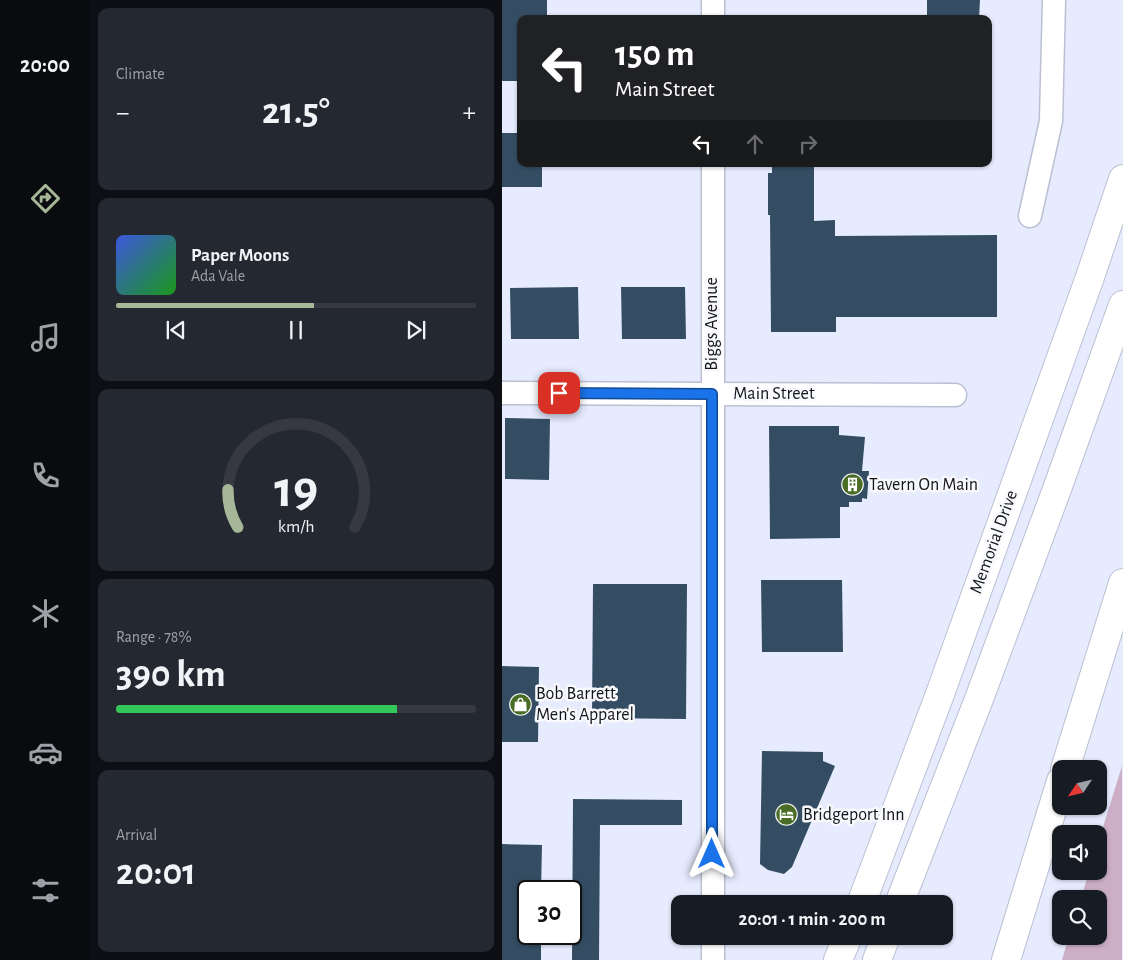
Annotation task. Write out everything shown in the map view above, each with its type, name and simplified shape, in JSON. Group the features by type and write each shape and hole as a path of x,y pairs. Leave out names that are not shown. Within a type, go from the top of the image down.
{"highway":[{"name":"Memorial Drive","path":"864,895 940,694 1090,277 1122,179"},
{"path":"903,895 979,699 1057,489 1122,305"},
{"path":"1068,760 1122,583"},
{"path":"1006,960 1052,810"},
{"path":"838,960 844,945"},
{"path":"878,960 883,945"}],"street":[{"path":"713,0 713,15"},
{"path":"1030,216 1051,121 1054,0"},
{"name":"Biggs Avenue","path":"712,895 713,167"},
{"name":"Main Street","path":"502,393 955,395"},
{"path":"713,945 713,960"}],"shaded area":[{"path":"1122,766 1122,960 1062,960 1066,945 1107,945 1107,890 1084,890 1086,880 1107,880 1107,825 1104,825"}],"building":[{"path":"502,0 547,0 547,15 517,15 517,81 502,81"},
{"path":"927,0 980,0 979,15 927,15"},
{"path":"502,133 517,133 517,167 542,167 542,187 502,187"},
{"path":"772,167 814,167 814,221 835,220 835,236 997,235 997,317 836,317 836,332 771,332 768,173 772,173"},
{"path":"578,287 579,339 511,339 510,288"},
{"path":"621,287 685,287 686,339 622,339"},
{"path":"505,418 550,419 549,480 505,479"},
{"path":"769,426 839,426 839,435 865,437 862,471 869,471 867,499 862,498 862,502 849,502 849,507 840,507 840,538 770,539"},
{"path":"761,580 842,580 843,652 762,652"},
{"path":"593,584 687,584 686,719 592,718"},
{"name":"Bob Barrett Men's Apparel","path":"502,666 539,667 538,742 502,742"},
{"name":"Bridgeport Inn","path":"762,751 823,752 823,761 835,766 792,867 784,874 768,870 760,864"},
{"path":"573,799 682,800 682,825 600,825 599,960 572,960 572,945 582,945 582,880 572,880"},
{"path":"502,844 542,845 541,880 517,880 517,945 541,945 541,960 502,960"}],"place":[{"name":"Tavern On Main","path":"853,485"},
{"name":"Bob Barrett Men's Apparel","path":"520,704"},
{"name":"Bridgeport Inn","path":"787,815"}],"route":[{"path":"559,393 712,394 712,854"}]}
